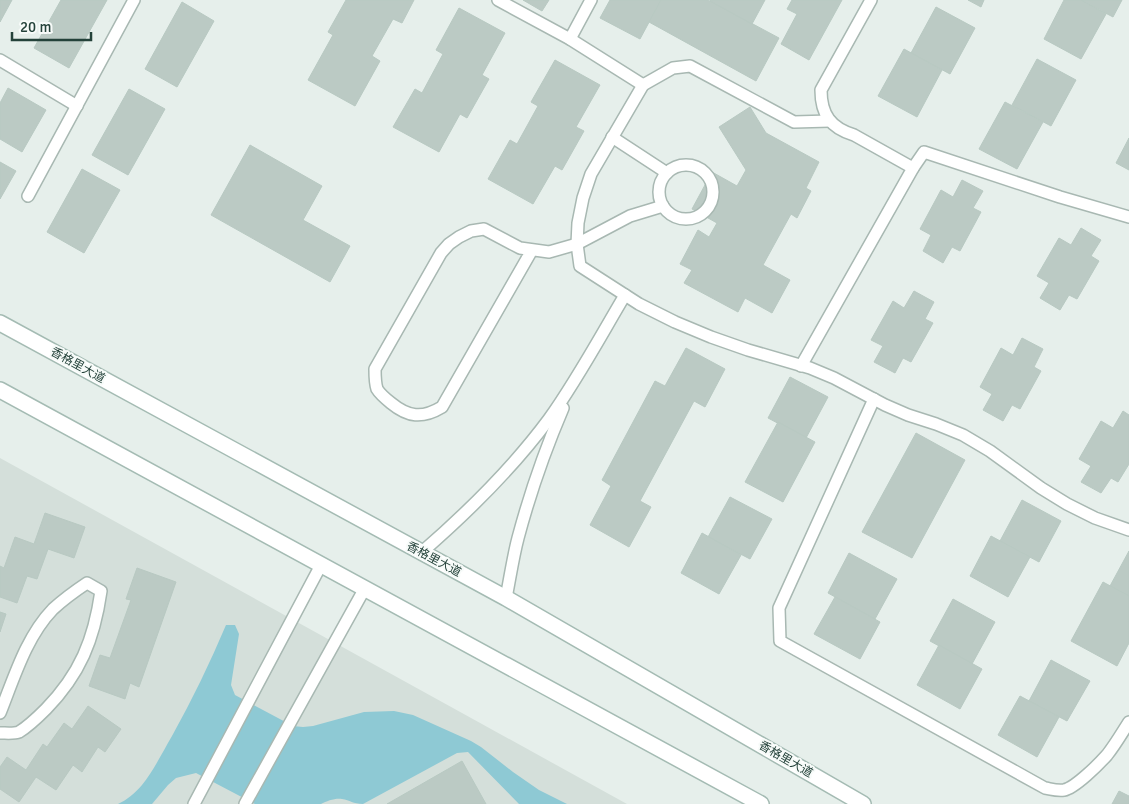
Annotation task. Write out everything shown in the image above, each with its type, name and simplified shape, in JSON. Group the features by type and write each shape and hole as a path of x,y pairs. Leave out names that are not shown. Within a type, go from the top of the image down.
{"main road":[{"name":"香格里大道","path":"0,322 506,598 863,804"},
{"path":"0,390 761,804"}],"lane":[{"path":"28,196 134,0"},
{"path":"498,0 570,39 643,85"},
{"path":"570,39 591,0"},
{"path":"871,0 821,90 821,102 824,113 837,128 854,135 913,168"},
{"path":"0,60 77,106"},
{"path":"830,121 794,122 690,66 673,68 643,85 591,174 583,198 578,223 577,244 580,266 639,304 666,318 711,337 834,378 908,415 963,435 990,451 1041,488 1067,504 1095,518 1129,530"},
{"path":"612,137 667,173"},
{"path":"802,366 913,168 924,152 1060,197 1129,217"},
{"path":"689,165 700,168 711,181 713,197 708,207 700,215 690,219 677,217 663,206 660,194 661,183 667,173 677,166 689,165"},
{"path":"532,250 442,408 425,415 407,414 399,410 383,396 376,388 375,369 441,252 459,237 470,231 484,229 520,248 549,252 577,244 630,216 663,206"},
{"path":"422,552 460,520 522,453 572,385 625,295"},
{"path":"506,598 518,539 535,481 552,432 572,385"},
{"path":"874,399 778,608 780,641 1045,788 1064,790 1077,784 1106,756 1129,722"},
{"path":"194,804 321,565"},
{"path":"0,713 26,650 37,629 52,610 68,595 87,582 101,591 92,637 83,658 70,680 38,718 18,733 0,733"},
{"path":"245,804 365,588"}],"shaded area":[{"path":"0,458 627,804 0,804"}],"water":[{"path":"226,625 235,625 239,634 231,685 235,695 293,726 313,726 364,712 394,711 413,715 471,741 539,790 567,804 519,804 468,752 457,753 363,804 339,799 321,804 255,804 196,773 176,778 152,804 118,804 137,791 154,767 194,695"}],"building":[{"path":"0,0 12,0 0,22"},
{"path":"61,0 107,0 69,68 34,48"},
{"path":"346,0 414,0 402,23 393,19 372,56 380,61 355,106 308,80 333,35 328,32"},
{"path":"523,0 549,0 542,11"},
{"path":"610,0 661,0 640,39 600,18"},
{"path":"661,0 708,0 779,38 756,81 649,22"},
{"path":"711,0 765,0 752,24"},
{"path":"792,0 842,0 809,60 781,44 797,14 787,9"},
{"path":"968,0 984,0 981,7"},
{"path":"1064,0 1081,0 1106,14 1081,59 1044,39"},
{"path":"1081,0 1122,0 1113,17"},
{"path":"182,2 214,21 177,87 145,69"},
{"path":"936,7 975,28 950,74 911,53"},
{"path":"459,8 505,33 482,75 489,79 467,118 460,114 439,152 393,127 415,89 422,93 443,54 436,50"},
{"path":"904,49 942,70 917,117 878,96"},
{"path":"1037,59 1076,80 1051,126 1012,105"},
{"path":"555,60 600,85 576,127 584,131 562,170 555,166 533,204 488,179 510,140 517,144 538,106 531,102"},
{"path":"8,88 46,110 22,152 0,139 0,103"},
{"path":"129,89 165,109 128,175 92,155"},
{"path":"1005,102 1043,122 1017,169 979,149"},
{"path":"750,107 766,133 819,162 806,188 811,191 797,218 791,214 763,265 790,280 772,313 745,298 738,312 684,283 692,270 680,264 698,230 709,237 717,223 692,209 712,172 737,186 746,170 719,127"},
{"path":"1129,138 1129,170 1116,163"},
{"path":"250,145 322,186 303,220 350,246 330,282 211,215"},
{"path":"0,162 16,171 0,199"},
{"path":"82,169 120,190 84,253 47,232"},
{"path":"962,180 983,191 973,208 981,212 960,251 952,247 943,263 923,251 931,235 920,229 941,190 953,197"},
{"path":"1081,228 1101,240 1091,256 1099,261 1077,299 1069,295 1060,310 1040,298 1049,283 1037,276 1059,238 1071,245"},
{"path":"914,291 934,302 925,319 933,323 911,362 903,358 895,373 874,362 883,346 871,340 893,301 904,308"},
{"path":"1022,338 1043,349 1034,367 1041,371 1020,409 1012,405 1003,421 983,410 992,394 980,387 1001,348 1013,355"},
{"path":"686,348 725,369 705,407 694,401 640,501 651,507 629,547 590,525 611,486 602,480 655,381 665,386"},
{"path":"790,377 828,397 806,438 768,418"},
{"path":"1123,411 1129,415 1129,464 1118,482 1111,478 1101,493 1081,482 1091,466 1079,459 1101,421 1113,428"},
{"path":"778,422 815,442 783,502 745,482"},
{"path":"916,433 965,460 912,558 862,532"},
{"path":"730,497 772,519 750,559 708,537"},
{"path":"1022,500 1061,521 1039,562 1000,541"},
{"path":"45,513 85,527 74,558 48,549 37,579 27,576 17,603 0,597 0,566 4,568 15,537 34,544"},
{"path":"702,533 741,555 719,594 681,573"},
{"path":"991,536 1030,557 1008,597 970,576"},
{"path":"1129,551 1129,596 1110,586"},
{"path":"849,553 897,579 875,619 828,593"},
{"path":"137,568 176,582 139,687 130,683 125,699 89,686 100,655 110,658 131,600 126,599"},
{"path":"1103,582 1129,596 1129,643 1117,666 1071,641"},
{"path":"835,597 880,622 860,659 814,634"},
{"path":"953,599 995,622 972,664 930,641"},
{"path":"0,612 6,614 0,632"},
{"path":"939,645 982,669 960,709 917,685"},
{"path":"1051,660 1090,681 1067,721 1029,701"},
{"path":"1020,696 1059,717 1037,757 998,735"},
{"path":"88,706 121,729 105,752 98,747 82,772 73,765 56,790 36,777 19,802 0,789 0,767 7,757 26,770 43,744 47,747 64,723 72,729"},
{"path":"462,761 486,804 387,804"},
{"path":"1119,791 1129,796 1129,804 1112,804"}]}
